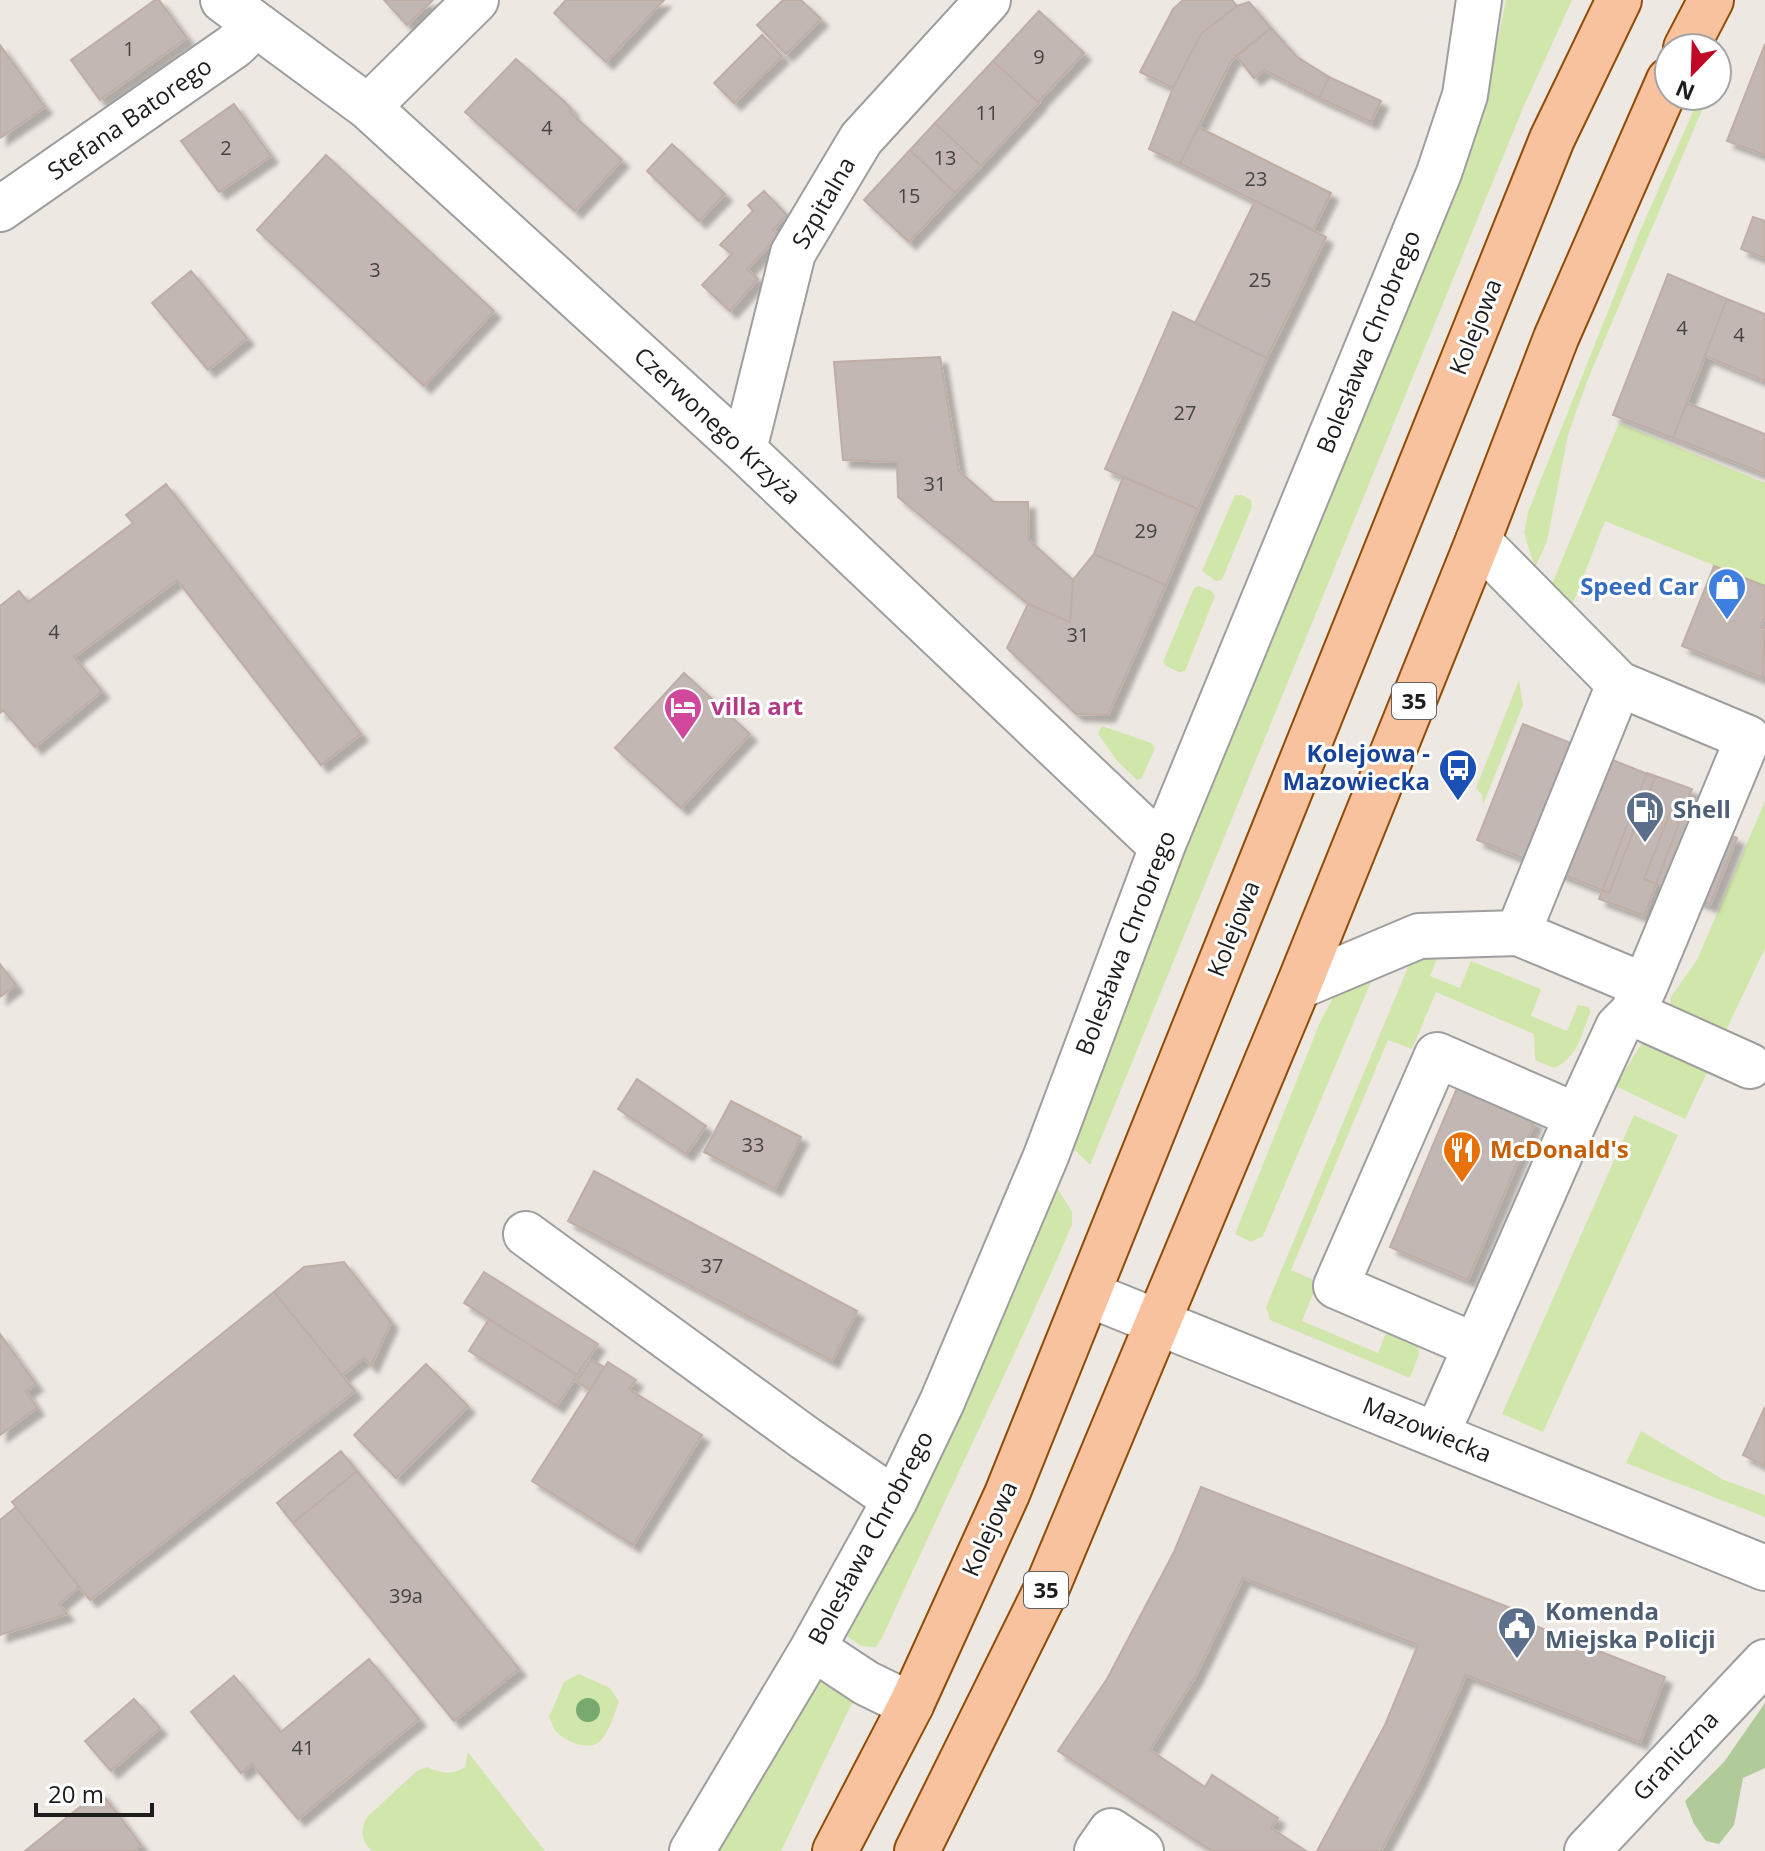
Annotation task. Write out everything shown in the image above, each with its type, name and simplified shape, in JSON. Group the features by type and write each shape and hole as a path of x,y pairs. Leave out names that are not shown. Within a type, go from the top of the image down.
{"main road":[{"name":"Kolejowa","path":"835,1851 911,1705 1007,1494 1546,154 1619,0"},
{"path":"1694,32 1711,0"},
{"name":"35","path":"917,1851 1046,1590 1298,987 1478,541 1556,338 1655,112"}],"street":[{"path":"368,107 476,0"},
{"name":"Szpitalna","path":"744,450 793,253 861,139 988,0"},
{"name":"Bolesława Chrobrego","path":"692,1851 813,1648 895,1500 942,1402 1046,1156 1162,847 1439,173 1465,95 1479,0"},
{"name":"Czerwonego Krzyża","path":"239,12 368,107 744,450 1162,847"},
{"name":"Stefana Batorego","path":"0,209 234,46 239,12"},
{"path":"1437,1434 1618,1027 1639,999 1748,738 1619,684 1478,541"},
{"path":"1518,933 1619,684"},
{"path":"1298,987 1419,936 1518,933 1639,999 1750,1066"},
{"path":"1476,1346 1336,1286 1437,1055 1577,1116"},
{"path":"526,1234 895,1500"},
{"name":"Mazowiecka","path":"1088,1294 1765,1568"},
{"path":"813,1648 852,1675 911,1705"},
{"name":"Graniczna","path":"1587,1851 1765,1662"}],"green space":[{"path":"1506,0 1572,0 1523,108 1090,1165 1069,1144 1486,97"},
{"path":"1693,112 1701,112 1588,379 1568,435 1547,541 1535,568 1524,533 1528,512 1640,231"},
{"path":"1619,423 1765,483 1765,586 1605,521 1571,608 1547,596"},
{"path":"1235,495 1251,500 1252,507 1222,580 1216,581 1202,571"},
{"path":"1199,586 1212,591 1215,596 1185,671 1179,672 1163,662 1194,588"},
{"path":"1519,680 1523,705 1483,805 1482,795 1476,788"},
{"path":"1102,726 1151,743 1155,748 1142,778 1137,780 1118,762 1098,734"},
{"path":"1765,801 1765,948 1724,1035 1672,1010 1670,998 1697,960"},
{"path":"1416,948 1439,954 1430,976 1460,988 1471,961 1541,989 1531,1016 1567,1031 1578,1005 1589,1007 1590,1013 1574,1052 1554,1068 1535,1060 1534,1034 1436,992 1412,1049 1388,1040 1291,1270 1318,1282 1302,1321 1378,1353 1389,1325 1418,1344 1419,1354 1410,1378 1270,1320 1266,1307"},
{"path":"1376,970 1263,1236 1251,1242 1235,1234 1321,1020 1337,991"},
{"path":"1644,1040 1710,1066 1685,1119 1615,1086"},
{"path":"1634,1115 1678,1135 1543,1432 1502,1414"},
{"path":"1055,1184 1072,1212 1072,1225 882,1638 876,1647 861,1646 845,1635"},
{"path":"1641,1431 1724,1480 1765,1495 1765,1517 1626,1463"},
{"path":"817,1669 849,1688 852,1703 781,1851 706,1851"},
{"path":"579,1674 610,1688 619,1702 606,1734 594,1745 582,1745 563,1737 554,1729 549,1717 564,1682"},
{"path":"1765,1703 1765,1768 1743,1778 1734,1825 1719,1844 1706,1841 1694,1824 1685,1801 1724,1762"},
{"path":"468,1752 545,1851 373,1851 369,1847 363,1835 368,1816 417,1771 427,1767 456,1772 465,1767"}],"building":[{"path":"159,0 187,38 100,100 71,60"},
{"path":"384,0 433,0 407,25"},
{"path":"566,0 664,0 606,62 554,13"},
{"path":"783,0 801,0 821,19 786,54 757,25"},
{"path":"1183,0 1232,0 1237,6 1201,34 1173,88 1140,72 1173,9"},
{"path":"1249,2 1271,28 1231,61 1180,164 1149,149 1173,88 1201,34 1237,6"},
{"path":"1039,11 1084,53 1038,102 993,61"},
{"path":"1271,28 1297,57 1329,77 1319,98 1264,70 1254,78 1236,56"},
{"path":"762,35 782,56 734,103 714,83"},
{"path":"1765,44 1765,155 1727,141"},
{"path":"0,45 45,107 0,138"},
{"path":"516,59 565,102 572,110 570,112 622,160 575,211 465,112"},
{"path":"993,61 1039,103 981,166 935,123"},
{"path":"1329,77 1381,101 1371,122 1319,98"},
{"path":"234,104 271,156 219,192 181,141"},
{"path":"935,123 981,166 955,193 910,150"},
{"path":"1198,127 1331,193 1313,230 1180,164"},
{"path":"672,144 725,194 699,221 647,171"},
{"path":"910,150 955,193 909,242 864,200"},
{"path":"326,155 494,311 424,386 257,230"},
{"path":"764,191 787,215 773,230 779,236 747,269 758,279 730,311 702,285 732,254 720,245 753,211 748,205"},
{"path":"1255,201 1326,237 1267,358 1195,323"},
{"path":"1753,217 1765,221 1765,258 1741,249"},
{"path":"191,271 247,338 208,370 152,303"},
{"path":"1668,274 1727,299 1673,438 1613,415"},
{"path":"1727,299 1765,314 1765,381 1705,356"},
{"path":"1173,312 1267,358 1198,509 1105,469"},
{"path":"940,357 959,471 994,502 1028,502 1029,540 1073,580 1070,622 1028,604 898,497 897,462 843,460 834,362"},
{"path":"1687,403 1765,434 1765,474 1673,438"},
{"path":"1123,477 1198,509 1166,585 1094,554"},
{"path":"166,484 361,734 321,765 177,580 74,657 102,691 35,747 3,710 0,713 0,606 19,591 28,602 133,523 126,515"},
{"path":"1094,554 1166,585 1108,715 1076,714 1007,648 1028,604 1070,622 1073,580"},
{"name":"Speed Car","path":"1714,566 1765,586 1765,616 1761,627 1765,628 1763,678 1682,646"},
{"name":"villa art","path":"684,673 750,734 681,808 615,748"},
{"path":"1523,724 1655,777 1609,893 1477,840"},
{"name":"Shell","path":"1647,773 1692,789 1644,916 1599,899"},
{"path":"1671,811 1737,838 1710,905 1644,879"},
{"path":"0,964 16,985 0,997"},
{"path":"637,1079 706,1126 686,1154 618,1109"},
{"name":"McDonald's","path":"1457,1088 1535,1121 1468,1280 1390,1247"},
{"path":"731,1101 801,1137 775,1189 704,1152"},
{"path":"594,1171 857,1311 832,1361 568,1221"},
{"path":"344,1262 391,1322 371,1366 364,1358 342,1375 274,1292 304,1267"},
{"path":"484,1272 598,1344 577,1375 464,1303"},
{"path":"274,1292 355,1391 90,1600 12,1502"},
{"path":"489,1319 577,1375 557,1406 469,1351"},
{"path":"0,1334 36,1384 26,1391 37,1408 0,1435"},
{"path":"591,1360 604,1367 590,1390 577,1382"},
{"path":"608,1362 636,1380 629,1389 702,1435 633,1545 532,1481"},
{"path":"426,1364 468,1406 396,1478 354,1435"},
{"path":"1765,1407 1765,1466 1743,1455"},
{"path":"341,1451 357,1471 293,1523 277,1503"},
{"path":"357,1471 519,1669 454,1721 293,1523"},
{"name":"Komenda Miejska Policji","path":"1201,1487 1521,1612 1518,1619 1665,1677 1640,1742 1466,1675 1420,1778 1381,1851 1317,1851 1385,1725 1418,1645 1243,1578 1195,1677 1150,1750 1205,1787 1212,1775 1278,1818 1271,1828 1306,1851 1212,1851 1058,1751 1107,1679 1174,1552"},
{"path":"16,1507 79,1587 59,1604 67,1614 0,1635 0,1520"},
{"path":"369,1659 419,1719 298,1819 252,1764 241,1773 191,1712 234,1676 281,1732"},
{"path":"134,1699 160,1728 111,1771 85,1741"},
{"path":"100,1791 141,1845 134,1851 25,1851"}],"place":[{"name":"Speed Car","path":"1727,621"},
{"name":"villa art","path":"683,741"},
{"name":"Kolejowa - Mazowiecka","path":"1458,802"},
{"name":"Shell","path":"1645,844"},
{"name":"McDonald's","path":"1462,1184"},
{"name":"Komenda Miejska Policji","path":"1517,1660"}]}
